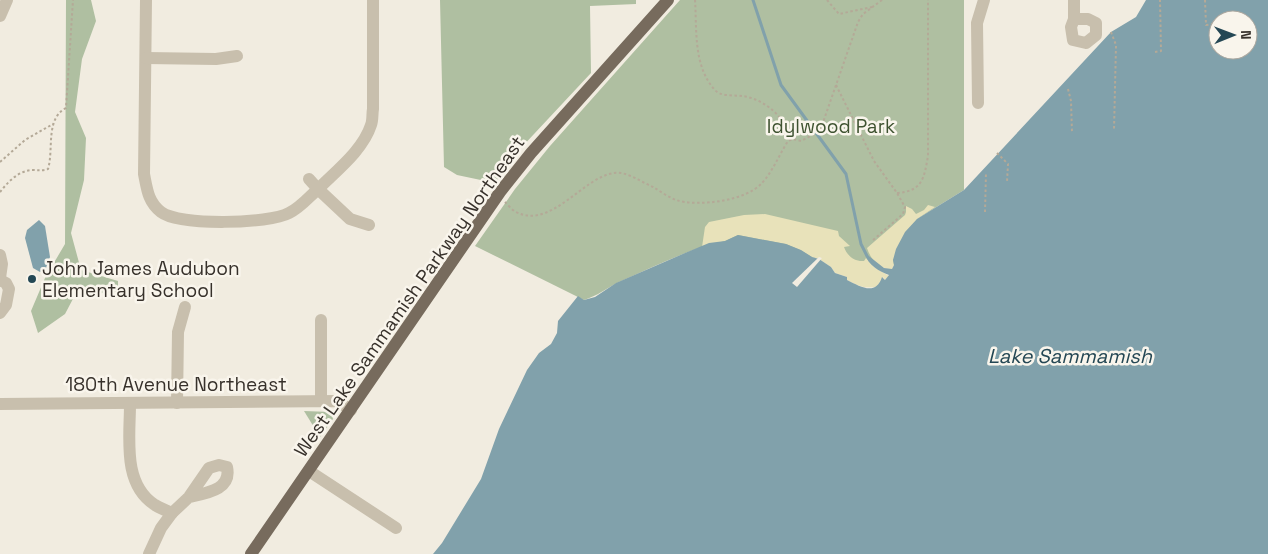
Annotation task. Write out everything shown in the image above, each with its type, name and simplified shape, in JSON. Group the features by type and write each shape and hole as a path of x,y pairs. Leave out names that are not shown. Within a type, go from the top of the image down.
{"main road":[{"name":"West Lake Sammamish Parkway Northeast","path":"251,554 498,196 531,153 668,0"}],"street":[{"path":"0,16 8,0"},
{"path":"146,0 144,174 147,191 152,203 162,213 192,222 273,220 290,213 303,204 354,153 364,140 372,124 373,0"},
{"path":"978,103 977,24 984,0"},
{"path":"1074,0 1074,19"},
{"path":"146,58 216,59 236,56"},
{"path":"309,179 350,218 369,226"},
{"path":"0,255 2,264 0,279 6,283 9,290 6,305 0,313"},
{"path":"177,403 178,332 184,307"},
{"path":"321,320 321,401"},
{"name":"180th Avenue Northeast","path":"0,404 337,401 351,410"},
{"path":"130,404 130,464 133,477 153,504 172,513"},
{"path":"309,472 396,528"},
{"path":"149,554 161,528 172,513 189,498"}],"path":[{"path":"0,192 8,181 27,170 43,171 48,169 53,124 59,112 66,108 73,0"},
{"path":"827,0 840,14 873,7"},
{"path":"498,196 516,212 534,215 552,211 570,197 604,176 615,172 625,173 675,200 696,203 728,199 751,191 761,185 772,171 788,141 793,139 801,141 820,131 858,22 863,14 882,0"},
{"path":"897,193 912,192 917,187 922,179 928,156 928,0"},
{"path":"1155,52 1161,51 1160,0"},
{"path":"1205,0 1206,25 1208,25"},
{"path":"696,1 700,64 714,90 723,94 758,100 766,104 780,117 788,128 791,140"},
{"path":"1111,32 1116,45 1114,130"},
{"path":"836,85 874,161 897,193 905,210 872,241"},
{"path":"1068,90 1071,101 1072,133"},
{"path":"0,162 25,140 53,124"},
{"path":"998,153 1008,164 1007,182"},
{"path":"985,212 986,172"}],"green space":[{"path":"66,0 91,0 96,21 82,59 75,112 86,138 84,180 71,233 81,270 118,281 118,292 75,295 65,314 38,333 31,311 45,278 65,244"},
{"path":"440,0 636,0 636,4 590,6 591,73 520,149 495,183 457,175 444,167"},
{"name":"Idylwood Park","path":"680,0 964,0 964,190 917,219 894,265 702,247 649,268 584,300 475,246 515,189 550,146"},
{"path":"304,411 331,412 333,419 320,437"}],"sand":[{"path":"928,205 935,207 917,219 893,260 894,265 892,269 883,268 876,263 870,256 867,248 905,215 906,206 916,214 924,210"},
{"path":"765,214 838,231 839,236 850,246 844,247 849,256 861,261 864,261 866,258 874,267 889,276 885,280 883,277 877,287 862,286 847,280 847,277 835,273 831,267 819,259 786,244 738,235 725,241 702,247 705,227 709,222 744,215"}],"water":[{"name":"Lake Sammamish","path":"1146,0 1268,0 1268,554 433,554 442,543 481,479 499,429 527,370 539,353 551,344 557,333 558,321 578,296 584,300 595,297 616,283 685,253 709,243 725,241 738,235 786,244 819,259 831,267 835,273 847,277 847,280 863,287 872,288 879,283 882,277 885,280 889,275 871,264 865,253 884,268 892,269 896,249 905,232 917,219 964,190 1111,32 1136,17"},
{"path":"39,220 45,226 50,257 46,268 40,272 33,268 25,238 27,230"}],"pier":[{"path":"819,257 822,258 797,287 792,283"}],"waterway":[{"path":"753,0 781,85 846,174 861,244 867,256"}],"place":[{"name":"John James Audubon Elementary School","path":"32,279"}]}
